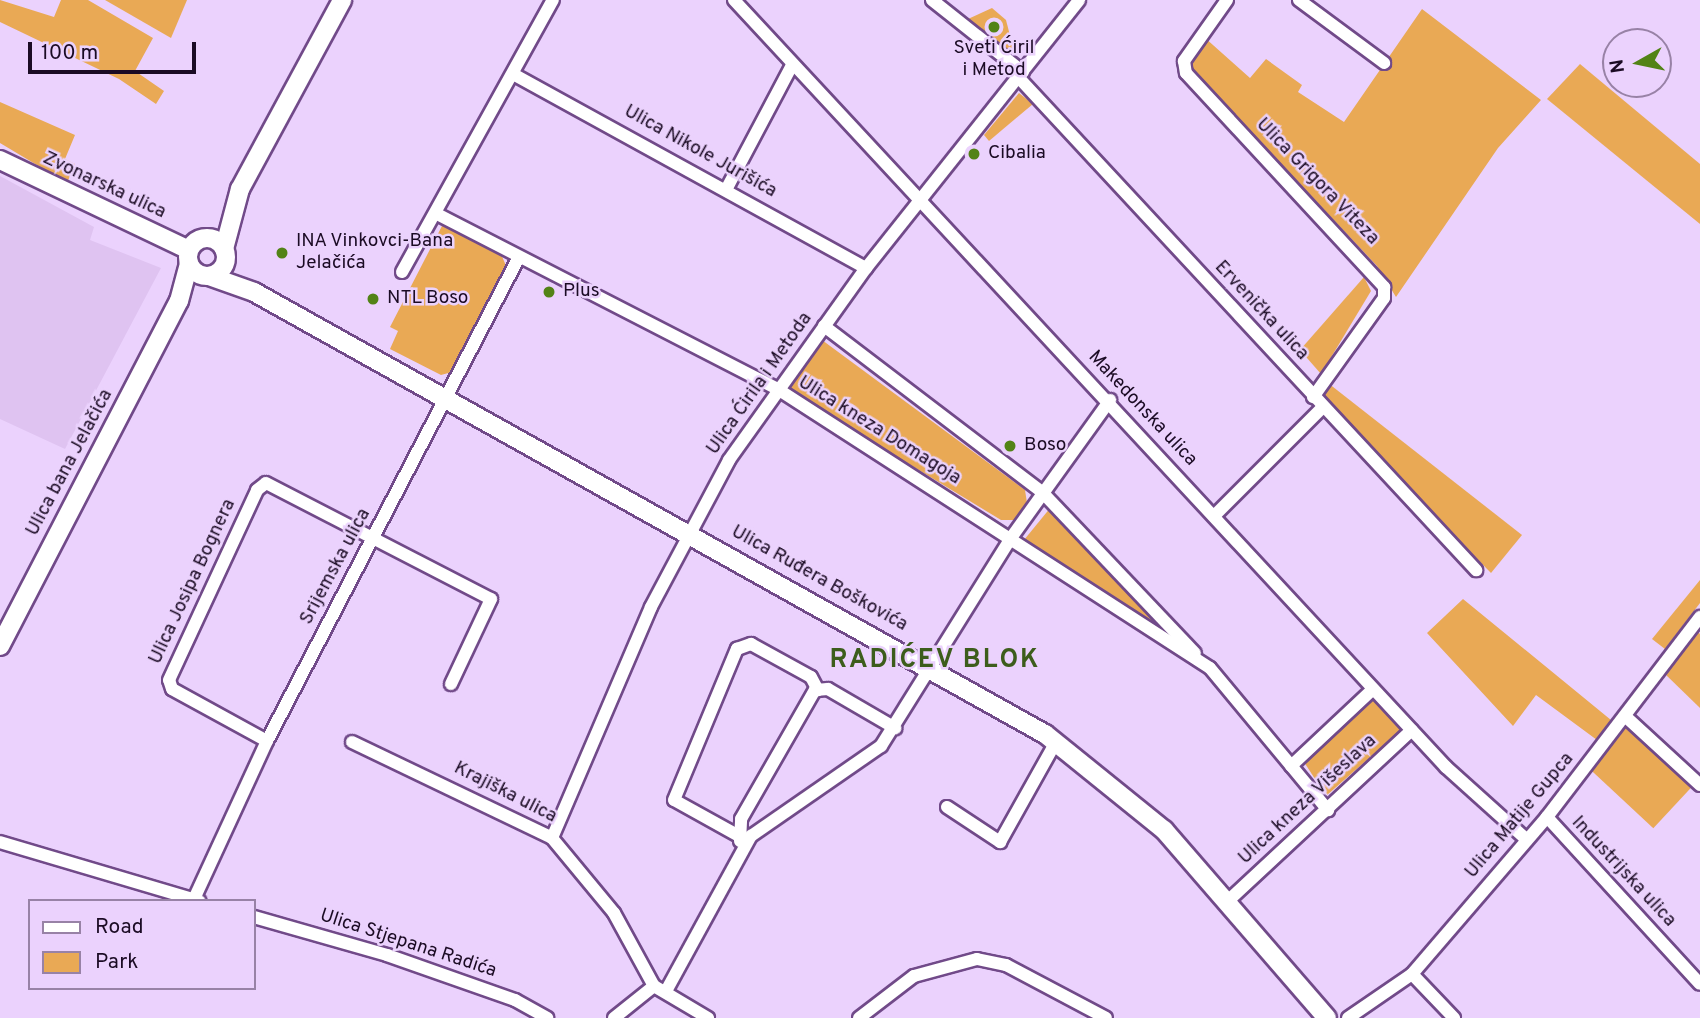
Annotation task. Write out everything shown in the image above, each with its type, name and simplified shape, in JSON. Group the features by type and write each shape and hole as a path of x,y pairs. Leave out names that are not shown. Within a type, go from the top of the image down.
{"main road":[{"name":"Ulica bana Jelačića","path":"0,646 179,300 189,256 240,189 342,0"},
{"name":"Zvonarska ulica","path":"0,160 189,256"},
{"name":"Ulica bana Jelačića","path":"179,300 206,276 223,266 240,189"},
{"path":"203,238 225,252"},
{"name":"Ulica Ruđera Boškovića","path":"225,252 254,292"},
{"path":"189,256 206,276"},
{"name":"Ulica Ruđera Boškovića","path":"206,276 254,292 446,403 689,531 933,666 1056,742 1164,831 1230,899 1328,1018"}],"street":[{"path":"402,272 437,214 554,0"},
{"name":"Makedonska ulica","path":"734,0 919,201 1110,400 1372,690 1480,802 1526,839"},
{"name":"Ervenička ulica","path":"932,0 1021,75 1322,408 1476,570"},
{"name":"Ulica Ćirila i Metoda","path":"552,838 689,531 776,388 866,268 1080,0"},
{"name":"Ulica Grigora Viteza","path":"1227,0 1184,61 1186,73 1384,287 1384,298 1313,397"},
{"path":"1300,0 1384,63"},
{"path":"727,188 792,65"},
{"name":"Ulica Nikole Jurišića","path":"513,74 727,188 866,268"},
{"name":"Ulica kneza Domagoja","path":"437,214 776,388 1210,668"},
{"name":"Srijemska ulica","path":"196,899 267,741 446,403 519,257"},
{"name":"Ulica kneza Domagoja","path":"824,326 1042,492 1210,668 1328,810"},
{"path":"740,842 871,757 895,728 1011,538 1110,400"},
{"path":"1213,516 1322,408"},
{"name":"Ulica Josipa Bognera","path":"267,741 172,690 169,680 257,490 274,484 491,599 451,684"},
{"name":"Ulica Matije Gupca","path":"1348,1018 1412,974 1547,817 1700,617"},
{"path":"740,842 674,800 737,649 751,644 811,677 818,690 895,728"},
{"path":"614,1018 660,988 740,842 741,819 818,690"},
{"path":"1291,766 1372,690"},
{"path":"1625,716 1700,785"},
{"name":"Ulica kneza Višeslava","path":"1230,899 1412,730"},
{"name":"Krajiška ulica","path":"352,742 552,838 614,913 660,988"},
{"path":"947,807 1000,842 1056,742"},
{"name":"Industrijska ulica","path":"1547,817 1700,984"},
{"path":"0,842 193,899"},
{"name":"Ulica Stjepana Radića","path":"256,917 387,955 515,1000 547,1018"},
{"path":"859,1018 914,975 977,959 1006,965 1106,1018"},
{"path":"1412,974 1454,1018"},
{"path":"660,988 708,1018"}],"shaded area":[{"path":"0,176 94,227 90,240 161,268 65,449 0,419"}],"green space":[{"path":"0,0 54,17 61,0 88,0 153,38 135,71 164,91 156,104 119,79 0,22"},
{"path":"105,0 187,0 171,38"},
{"path":"992,8 1006,20 1015,55 968,19"},
{"path":"1422,9 1541,100 1498,148 1396,297 1377,266 1188,65 1204,37 1250,78 1266,59 1302,85 1298,92 1344,122"},
{"path":"1580,64 1602,82 1602,98 1621,98 1700,164 1700,224 1547,99"},
{"path":"1019,93 1033,104 989,141 984,135"},
{"path":"0,102 75,135 65,159 75,164 67,183 0,143"},
{"path":"443,224 501,254 507,268 452,372 441,375 390,349 398,331 390,327"},
{"path":"1364,277 1371,291 1321,374 1300,350"},
{"path":"822,340 1025,490 1027,503 1014,520 1001,520 787,390"},
{"path":"1328,383 1522,535 1491,573 1325,404 1321,392"},
{"path":"1051,507 1155,616 1152,622 1024,540"},
{"path":"1700,580 1700,603 1665,649 1652,639"},
{"path":"1463,599 1611,720 1597,740 1536,695 1513,726 1427,633"},
{"path":"1697,631 1700,634 1700,708 1664,673"},
{"path":"1369,699 1379,701 1401,730 1326,796 1304,762"},
{"path":"1627,723 1694,785 1653,828 1587,766"}],"place":[{"name":"Sveti Ćiril i Metod","path":"994,27"},
{"name":"Cibalia","path":"974,154"},
{"name":"INA Vinkovci-Bana Jelačića","path":"282,253"},
{"name":"Plus","path":"549,292"},
{"name":"NTL Boso","path":"373,299"},
{"name":"Boso","path":"1010,446"}],"district":[{"name":"RADIĆEV BLOK","path":"935,661"}]}
